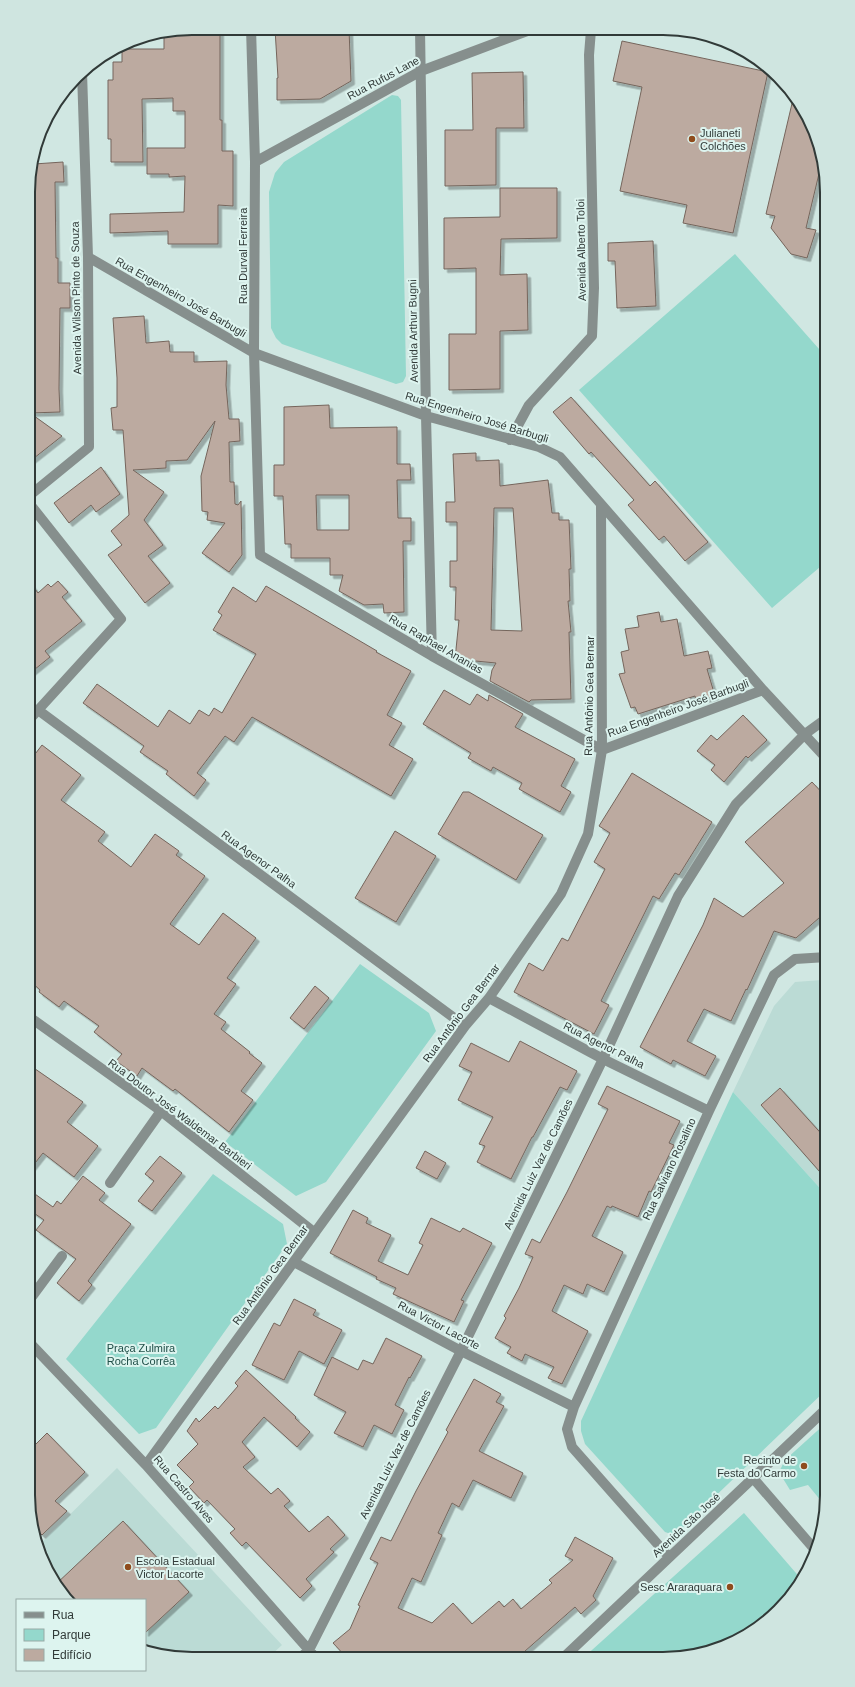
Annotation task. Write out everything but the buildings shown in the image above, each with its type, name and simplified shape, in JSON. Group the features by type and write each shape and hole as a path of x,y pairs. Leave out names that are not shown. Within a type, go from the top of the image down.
{"street":[{"name":"Rua Durval Ferreira","path":"251,35 255,162 254,354 260,555"},
{"name":"Avenida Arthur Bugni","path":"420,35 426,416 432,656"},
{"name":"Rua Rufus Lane","path":"255,162 421,71 517,35"},
{"name":"Avenida Alberto Toloi","path":"510,440 529,406 592,336 594,288 589,55 591,35"},
{"name":"Avenida Wilson Pinto de Souza","path":"35,491 89,447 88,257 82,80"},
{"name":"Rua Engenheiro José Barbugli","path":"88,257 254,354 426,416 539,447 560,457 601,506 763,690 820,751"},
{"name":"Rua Antônio Gea Bernar","path":"146,1465 466,1026 489,998 561,894 588,834 602,750 601,506"},
{"path":"35,511 121,619 35,713"},
{"name":"Rua Raphael Ananias","path":"260,555 432,656 602,750"},
{"name":"Rua Engenheiro José Barbugli","path":"602,750 763,690"},
{"name":"Rua Agenor Palha","path":"38,710 466,1026"},
{"name":"Avenida Luiz Vaz de Camões","path":"309,1650 461,1351 603,1059 678,896 736,804 805,734 820,723"},
{"name":"Rua Salviano Rosalino","path":"669,1557 572,1446 567,1429 574,1407 709,1111 774,975 796,959 820,957"},
{"name":"Rua Agenor Palha","path":"489,998 603,1059 709,1111"},
{"name":"Rua Doutor José Waldemar Barbieri","path":"35,1021 161,1111 315,1234"},
{"path":"110,1183 161,1111"},
{"path":"35,1293 62,1256"},
{"name":"Rua Victor Lacorte","path":"294,1262 461,1351 574,1407"},
{"name":"Rua Castro Alves","path":"35,1353 146,1465 309,1650"},
{"name":"Avenida São José","path":"569,1652 820,1415"},
{"path":"753,1478 812,1546"}],"shaded area":[{"path":"820,980 820,1188 733,1092 774,1006 795,982"},
{"name":"Escola Estadual Victor Lacorte","path":"117,1468 282,1645 274,1652 182,1652 146,1645 146,1599 74,1599 56,1574 42,1542"}],"green space":[{"path":"392,95 398,96 401,100 406,376 403,382 396,384 282,344 276,338 271,328 269,192 275,173 284,162"},
{"path":"735,254 820,350 820,567 772,608 579,390"},
{"path":"360,964 429,1013 436,1031 326,1182 296,1196 225,1142"},
{"path":"733,1092 820,1188 820,1396 679,1531 671,1534 665,1532 585,1444 581,1431 581,1421"},
{"name":"Praça Zulmira Rocha Corrêa","path":"213,1174 283,1224 287,1244 156,1428 139,1434 66,1359"},
{"name":"Recinto de Festa do Carmo","path":"820,1428 820,1500 808,1485 790,1490 779,1472 785,1460"},
{"name":"Sesc Araraquara","path":"744,1513 798,1575 781,1599 759,1620 742,1631 713,1644 673,1652 590,1652"}],"place":[{"name":"Julianeti Colchões","path":"692,139"},
{"name":"Recinto de Festa do Carmo","path":"804,1466"},
{"name":"Escola Estadual Victor Lacorte","path":"128,1567"},
{"name":"Sesc Araraquara","path":"730,1587"}]}
